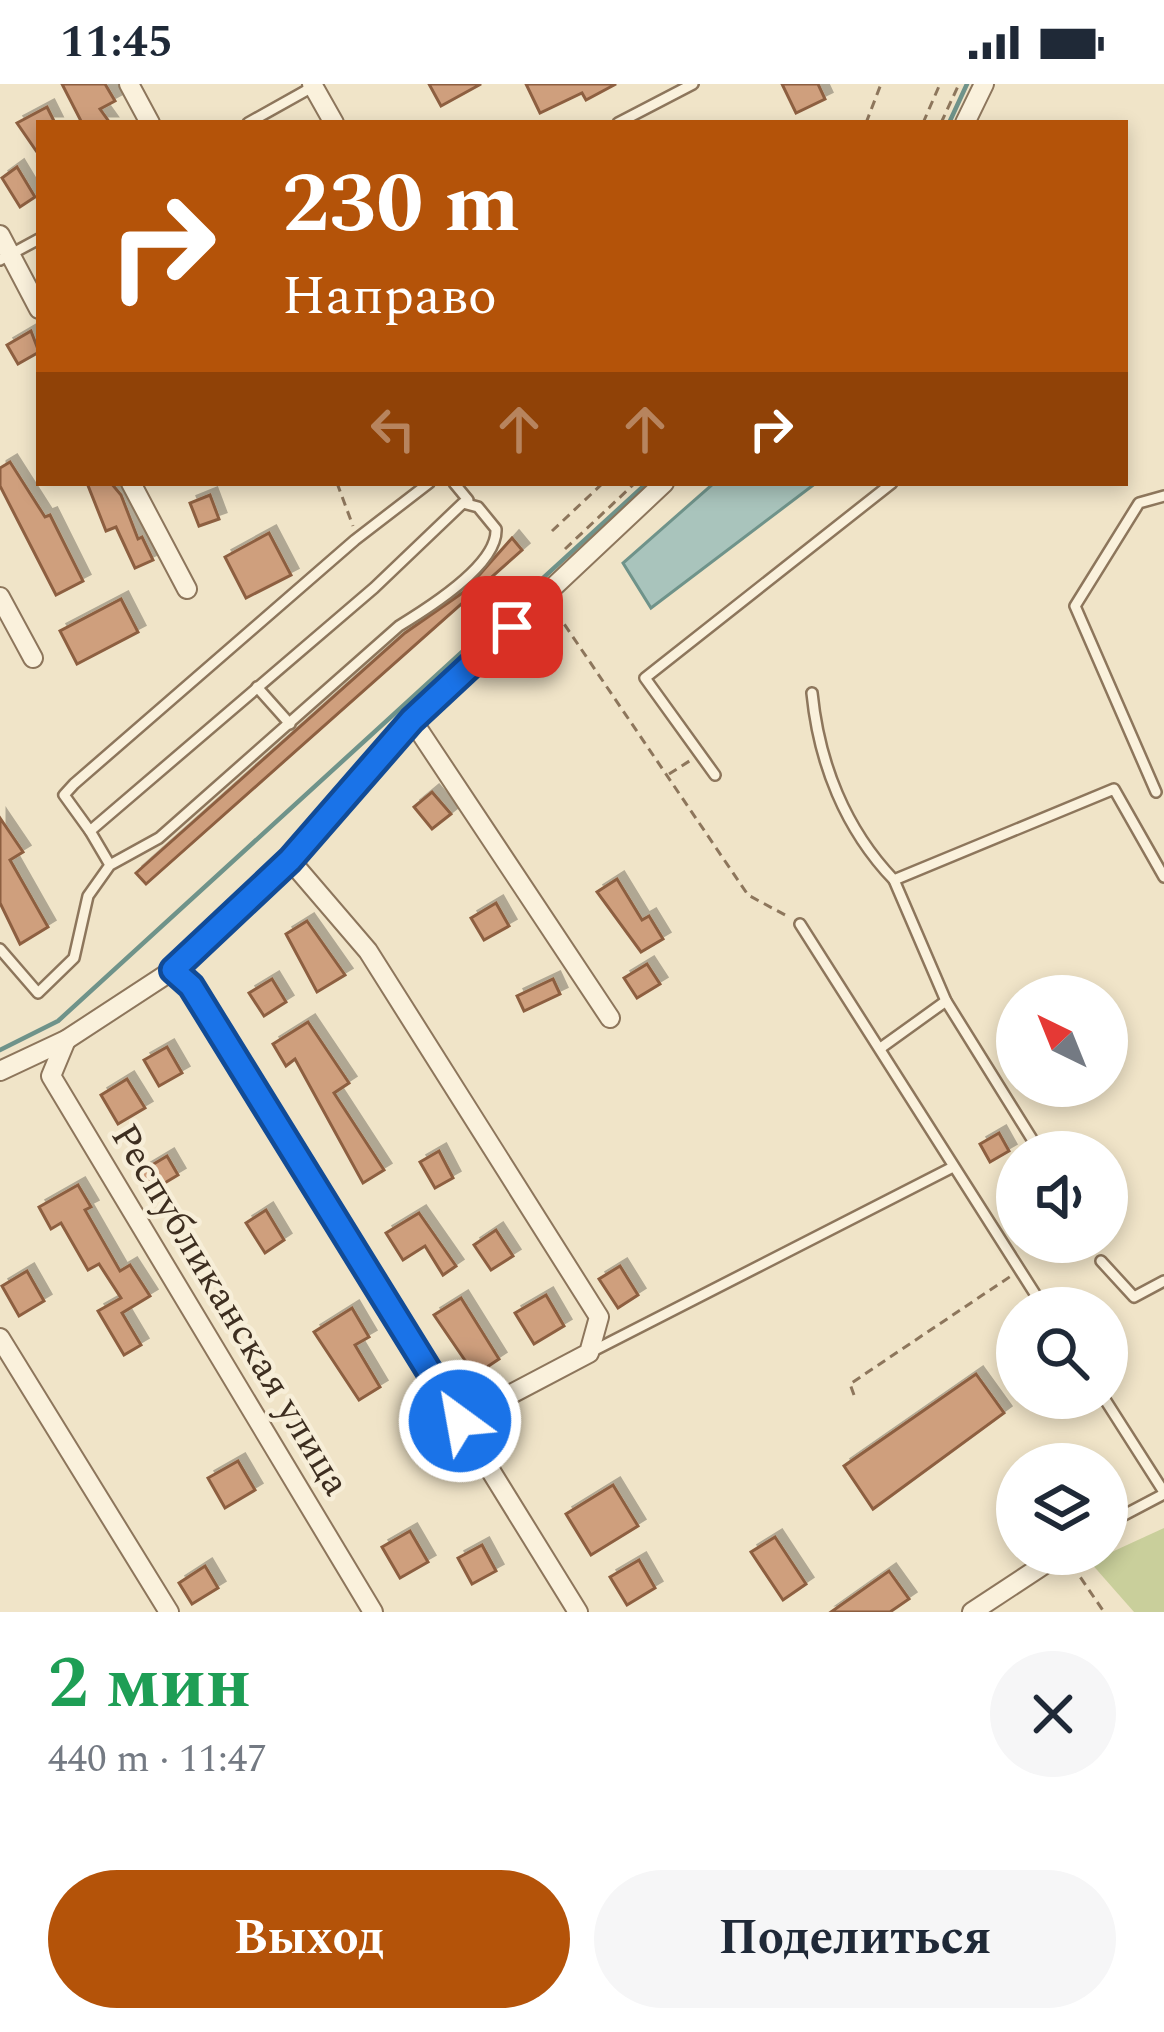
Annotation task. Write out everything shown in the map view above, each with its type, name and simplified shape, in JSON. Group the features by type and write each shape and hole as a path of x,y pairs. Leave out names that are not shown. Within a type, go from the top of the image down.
{"street":[{"path":"128,84 148,120"},
{"path":"966,120 984,84"},
{"path":"315,85 332,120"},
{"path":"0,235 5,257 36,304"},
{"path":"132,486 187,589"},
{"path":"0,1071 66,1040 173,970 290,860 412,720 661,486"},
{"path":"0,597 33,658"},
{"path":"412,720 610,1018"},
{"path":"290,860 368,951 599,1317 590,1353 460,1421"},
{"path":"173,970 191,986 578,1612"},
{"name":"Республиканская улица","path":"66,1040 51,1076 373,1612"},
{"path":"0,1338 169,1612"},
{"path":"973,1612 1030,1575"}],"lane":[{"path":"624,120 693,84"},
{"path":"253,120 315,85"},
{"path":"5,257 36,241"},
{"path":"110,865 64,795 355,540 426,486"},
{"path":"0,949 38,993 74,958 88,896 110,865 159,838 399,626 438,602 490,551 496,529 456,486"},
{"path":"715,775 645,678 888,486"},
{"path":"1156,791 1076,606 1138,503 1164,496"},
{"path":"90,831 468,500"},
{"path":"257,687 290,724"},
{"path":"812,693 816,731 842,807 867,852 894,880 946,1001 1027,1131"},
{"path":"894,880 1114,788 1164,877"},
{"path":"800,924 882,1047 1029,1287"},
{"path":"882,1047 946,1001"},
{"path":"590,1353 953,1167"},
{"path":"1103,1263 1134,1297 1164,1281"},
{"path":"1117,1419 1164,1493 1128,1513"}],"path":[{"path":"867,120 881,84"},
{"path":"924,120 940,84"},
{"path":"942,120 959,84"},
{"path":"338,486 355,540"},
{"path":"552,531 600,486"},
{"path":"565,549 632,486"},
{"path":"545,596 748,895 800,924"},
{"path":"667,776 698,755"},
{"path":"854,1396 850,1384 1018,1271"},
{"path":"1077,1575 1104,1612"}],"green space":[{"path":"1164,1528 1164,1612 1134,1612 1101,1575 1128,1575 1128,1545"}],"water":[{"path":"711,486 812,486 651,608 623,563"}],"building":[{"path":"62,84 105,84 115,101 100,109 108,120 80,120"},
{"path":"429,84 481,84 441,106"},
{"path":"526,84 616,84 586,100 582,93 540,113"},
{"path":"782,84 818,84 825,99 796,113"},
{"path":"47,107 54,120 36,120 36,151 17,123"},
{"path":"17,167 35,197 20,207 2,178"},
{"path":"31,331 36,354 18,364 7,345"},
{"path":"10,462 45,517 50,515 83,581 56,595 0,486 0,468"},
{"path":"88,486 114,486 153,560 135,568 116,527 106,531"},
{"path":"210,495 219,519 199,526 190,503"},
{"path":"269,533 291,575 246,598 225,557"},
{"path":"512,538 522,550 146,884 136,873 405,633 465,591"},
{"path":"121,599 138,632 77,664 60,631"},
{"path":"432,792 451,814 432,829 414,807"},
{"path":"0,818 23,852 10,860 48,927 20,944 0,903"},
{"path":"617,879 642,920 649,916 663,939 641,952 597,892"},
{"path":"496,903 509,926 484,940 471,918"},
{"path":"307,921 345,975 317,992 286,934"},
{"path":"647,964 660,984 637,998 624,978"},
{"path":"272,979 286,1002 264,1016 249,993"},
{"path":"553,979 560,994 524,1011 517,996"},
{"path":"308,1022 349,1083 334,1093 384,1170 363,1183 295,1059 286,1066 273,1044"},
{"path":"167,1047 182,1073 159,1086 144,1060"},
{"path":"127,1079 145,1108 118,1124 101,1095"},
{"path":"996,1135 996,1159 990,1162 980,1144"},
{"path":"439,1151 453,1178 435,1188 420,1162"},
{"path":"167,1156 178,1175 148,1193 137,1174"},
{"path":"78,1185 91,1207 85,1210 120,1271 130,1265 150,1296 122,1313 141,1345 124,1355 98,1311 121,1298 99,1264 88,1270 61,1223 51,1229 39,1207"},
{"path":"266,1210 284,1240 265,1253 246,1223"},
{"path":"419,1213 456,1266 443,1275 425,1246 403,1260 386,1233"},
{"path":"496,1230 513,1256 491,1270 474,1245"},
{"path":"620,1266 638,1295 618,1308 599,1279"},
{"path":"27,1271 44,1301 19,1316 2,1286"},
{"path":"546,1295 564,1326 534,1344 515,1313"},
{"path":"461,1298 499,1359 475,1375 434,1315"},
{"path":"352,1308 369,1337 355,1345 380,1387 359,1400 314,1332"},
{"path":"976,1374 996,1402 996,1419 873,1509 844,1466"},
{"path":"238,1461 255,1490 225,1508 208,1478"},
{"path":"613,1485 638,1526 591,1555 566,1514"},
{"path":"410,1531 428,1562 400,1578 382,1547"},
{"path":"775,1537 806,1584 783,1600 751,1552"},
{"path":"482,1545 496,1571 472,1584 458,1558"},
{"path":"639,1560 655,1588 627,1605 610,1577"},
{"path":"205,1566 218,1588 192,1604 179,1583"},
{"path":"889,1571 909,1599 890,1612 831,1612"}],"waterway":[{"path":"950,120 967,84"},
{"path":"0,1050 58,1021 644,486"}],"route":[{"path":"460,1421 191,986 173,970 290,860 412,720 512,627"}]}
